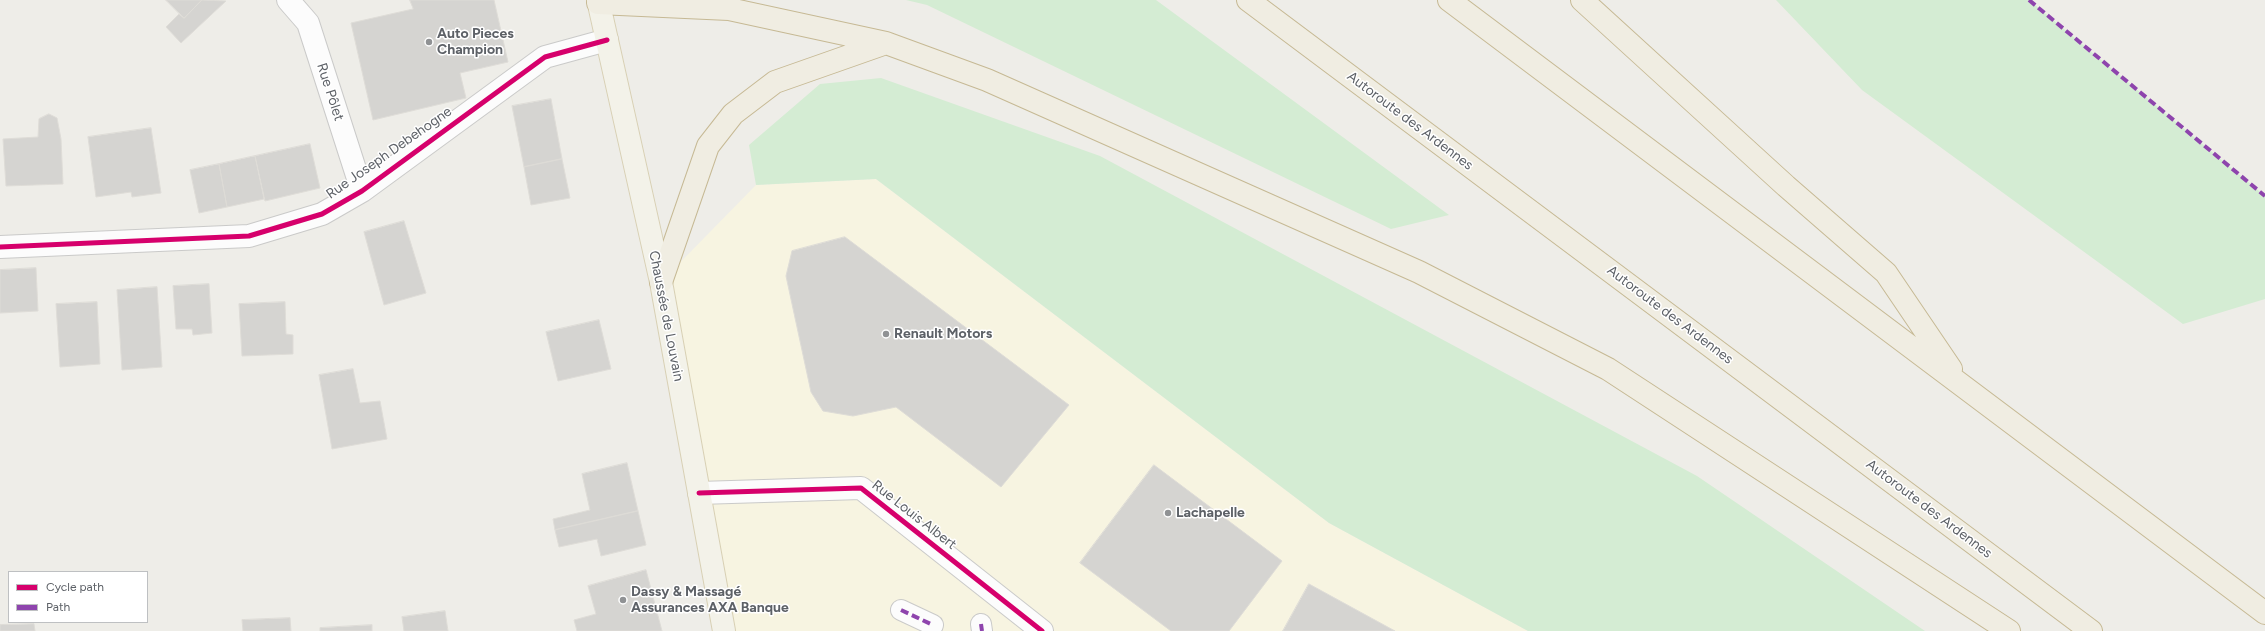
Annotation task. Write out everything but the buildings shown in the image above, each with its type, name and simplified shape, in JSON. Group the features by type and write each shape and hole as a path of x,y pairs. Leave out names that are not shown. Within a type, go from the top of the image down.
{"highway":[{"name":"Autoroute des Ardennes","path":"1248,0 2091,631"},
{"path":"1449,0 1961,383 2265,613"},
{"path":"1582,0 1786,186 1886,273 1961,383"},
{"path":"598,1 729,9 886,43 987,80 1419,272 1608,369 2009,631"},
{"path":"662,282 708,146 733,114 775,82 886,43"}],"main road":[{"name":"Chaussée de Louvain","path":"598,1 662,282 724,631"}],"street":[{"name":"Rue Pôlet","path":"288,0 308,23 362,190"},
{"name":"Rue Joseph Debehogne","path":"0,248 249,236 322,214 362,190 545,56 607,40"},
{"name":"Rue Louis Albert","path":"699,493 861,488 1042,631"},
{"path":"900,610 933,625"}],"shaded area":[{"path":"876,179 1329,523 1528,631 724,631 661,282 756,185"}],"green space":[{"path":"906,0 1156,0 1449,215 1391,229 927,5"},
{"path":"1776,0 2029,0 2265,196 2265,299 2183,324 1862,90"},
{"path":"881,78 1100,156 1697,476 1925,631 1528,631 1329,523 876,179 756,185 749,145 820,84"}],"marked path":[{"path":"2029,0 2265,196"},
{"path":"901,610 933,625"},
{"path":"981,624 982,631"}],"cycle path":[{"path":"0,247 249,236 322,214 362,191 545,57 607,40"},
{"path":"699,493 861,488 1042,631"}],"place":[{"name":"Auto Pieces Champion","path":"429,42"},
{"name":"Renault Motors","path":"886,334"},
{"name":"Lachapelle","path":"1168,513"},
{"name":"Dassy & Massagé Assurances AXA Banque","path":"623,600"}]}
